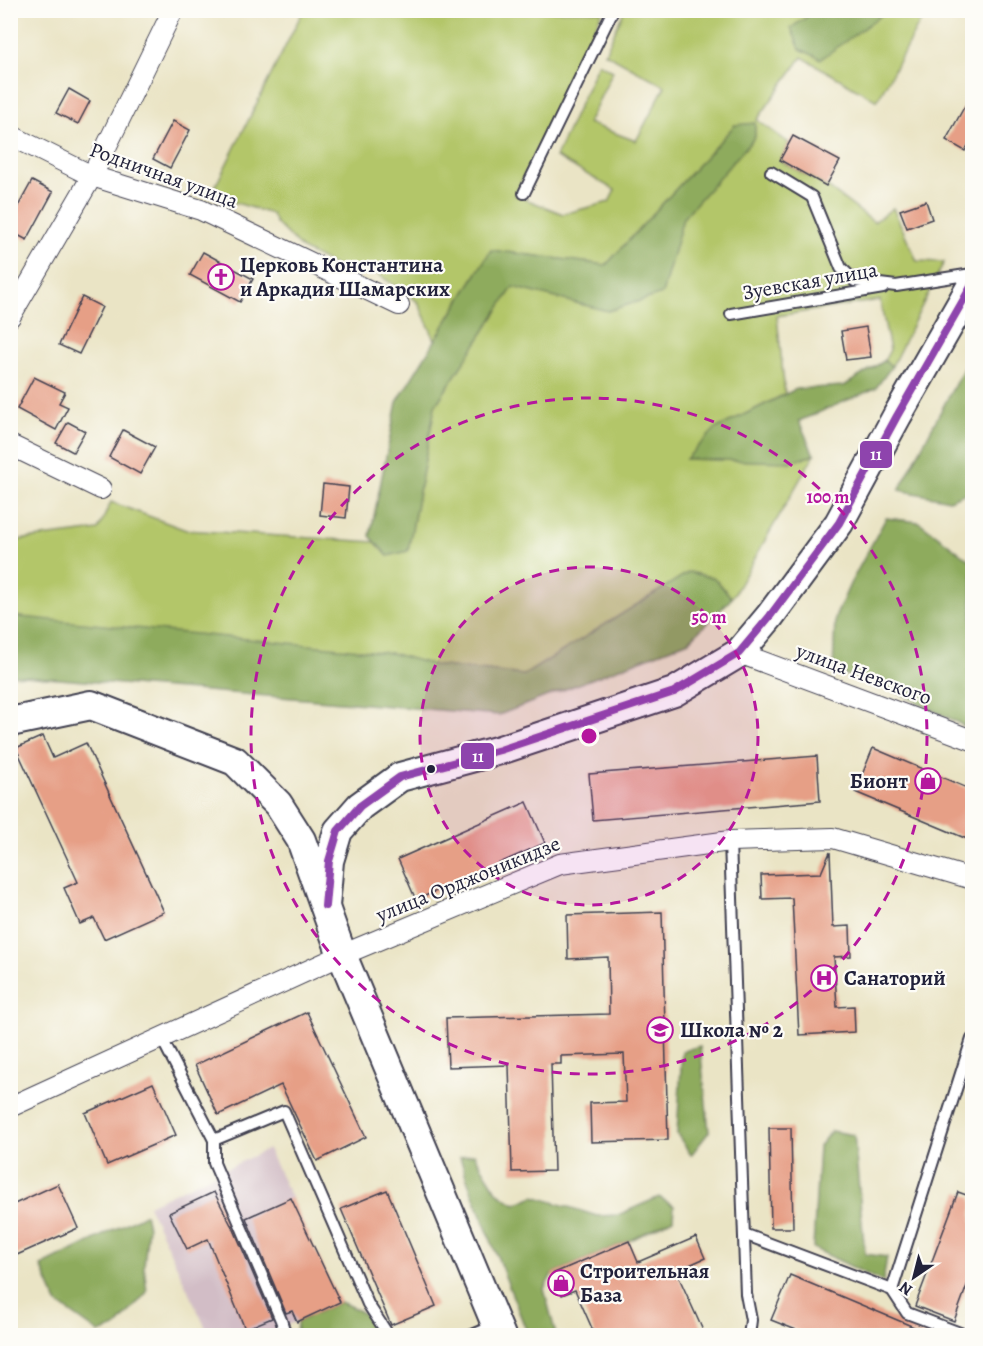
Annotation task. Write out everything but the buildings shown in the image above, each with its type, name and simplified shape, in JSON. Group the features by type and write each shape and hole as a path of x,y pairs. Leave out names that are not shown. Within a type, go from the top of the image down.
{"street":[{"path":"10,317 92,176 173,10"},
{"name":"Родничная улица","path":"10,135 92,176 201,210 399,305"},
{"path":"325,906 329,861 338,831 360,806 400,777 500,750 674,692 739,653 770,616 839,523 972,285"},
{"path":"10,445 101,489"},
{"name":"улица Невского","path":"739,653 972,740"},
{"path":"10,722 90,705 235,761 278,804 301,840 342,955 499,1330"},
{"name":"улица Орджоникидзе","path":"10,1107 342,955 560,864 730,841 833,838 972,879"}],"lane":[{"path":"524,193 613,10"},
{"name":"Зуевская улица","path":"771,172 812,197 841,268 855,281 896,286"},
{"name":"Зуевская улица","path":"731,314 972,274"},
{"path":"730,841 746,1294 751,1320 749,1335"},
{"path":"161,1037 214,1140 214,1163 286,1335"},
{"path":"892,1290 972,1039"},
{"path":"214,1140 284,1111 368,1304 389,1335"},
{"path":"744,1234 892,1290 907,1313 968,1335"},
{"path":"470,1335 499,1330"}],"shaded area":[{"path":"268,1149 340,1302 265,1335 209,1335 148,1205"}],"green space":[{"path":"303,11 603,11 515,195 563,214 609,202 615,190 556,157 598,63 613,71 588,123 636,141 665,86 605,53 624,11 815,11 791,28 879,15 887,11 926,11 877,101 802,57 757,120 789,143 780,161 826,186 874,222 893,208 917,261 944,262 892,366 884,361 890,350 880,300 777,316 785,394 715,429 790,462 814,455 732,598 714,578 689,572 524,676 11,616 10,541 98,530 111,502 186,530 375,542 388,556 408,551 435,406 513,287 608,311 662,294 683,218 755,137 735,125 606,265 491,250 435,340 418,302 372,270 335,266 302,249 276,223 272,214 211,195"},
{"path":"815,11 887,11 821,59 800,49 791,28"},
{"path":"755,123 755,137 683,218 662,294 608,311 513,287 435,406 408,551 388,556 370,536 397,402 491,250 606,265 735,125"},
{"path":"972,352 971,491 949,500 899,490"},
{"path":"884,361 892,366 876,388 799,421 814,455 790,462 686,459 715,429 796,389 844,386"},
{"path":"886,518 919,522 972,562 972,730 882,684 833,672 835,618 850,584"},
{"path":"689,572 714,578 732,598 689,641 499,715 11,675 11,616 391,653 434,665 524,675"},
{"path":"700,1046 709,1132 691,1155 677,1134 682,1051"},
{"path":"831,1131 854,1135 865,1254 887,1257 883,1282 813,1248 819,1146"},
{"path":"474,1154 498,1193 515,1204 534,1196 597,1216 618,1215 659,1197 674,1206 673,1219 629,1241 552,1274 544,1289 556,1335 528,1335 460,1157"},
{"path":"145,1214 148,1227 144,1266 147,1292 116,1327 99,1333 57,1303 41,1266"},
{"path":"340,1302 365,1315 384,1336 296,1336 297,1322"}],"transit line":[{"name":"11","path":"325,906 329,861 338,831 360,806 400,777 500,750 674,692 739,653 770,616 839,523 972,285"}],"place":[{"name":"Церковь Константина и Аркадия Шамарских","path":"221,277"},
{"name":"Бионт","path":"928,781"},
{"name":"Санаторий","path":"824,978"},
{"name":"Школа № 2","path":"660,1030"},
{"name":"Строительная База","path":"561,1283"}]}
